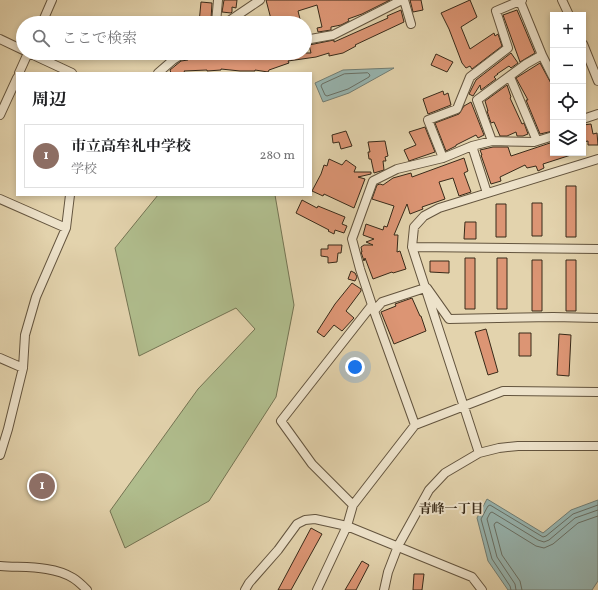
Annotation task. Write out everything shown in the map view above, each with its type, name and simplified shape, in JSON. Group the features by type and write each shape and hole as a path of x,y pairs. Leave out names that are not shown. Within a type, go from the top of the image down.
{"street":[{"path":"45,16 52,0"},
{"path":"217,16 218,0"},
{"path":"236,16 260,0"},
{"path":"312,39 332,35 403,0 411,24"},
{"path":"443,158 428,120 457,109 470,76 508,48 496,11 521,0 542,55 550,71"},
{"path":"562,0 568,12"},
{"path":"0,39 16,47"},
{"path":"585,48 598,81"},
{"path":"492,141 477,100 526,64 542,55"},
{"path":"20,72 26,60"},
{"path":"44,60 70,72"},
{"path":"159,72 172,60"},
{"path":"510,77 537,141"},
{"path":"0,115 16,80"},
{"path":"586,118 598,114"},
{"path":"415,425 373,308 360,269 352,238 373,181 397,169 443,158 472,146 492,141 537,141 550,137"},
{"path":"472,146 487,193"},
{"path":"479,453 412,247 414,227 424,216 439,208 598,159"},
{"path":"0,455 23,368 25,335 36,298 66,228 70,196"},
{"path":"0,199 66,228"},
{"path":"412,247 598,249"},
{"path":"353,505 312,464 281,421 373,308 382,302 424,284"},
{"path":"424,284 449,319 553,317 598,318"},
{"path":"0,358 23,368"},
{"path":"317,590 347,526 353,505 415,425 503,391 598,392"},
{"path":"384,590 388,572 398,546 429,490 445,473 479,453 499,448 518,446 598,446"},
{"path":"245,590 297,524 305,520 315,519 347,526 472,577 482,590"},
{"path":"0,566 57,572 73,578 87,590"}],"green space":[{"path":"157,196 275,196 294,305 276,397 209,501 125,548 110,511 198,389 255,329 236,308 139,356 115,248"}],"water":[{"path":"394,68 349,93 323,102 315,83 343,70"},
{"path":"487,499 543,533 571,510 598,500 598,581 592,590 508,590 488,561 477,518"}],"building":[{"path":"224,0 237,0 236,8 232,7 231,13 222,12"},
{"path":"266,0 390,0 362,14 348,19 349,21 341,25 331,27 331,30 318,32 317,28 322,27 317,5 298,11 299,16 270,16"},
{"path":"410,0 421,0 423,10 413,12"},
{"path":"470,0 477,17 461,27 470,49 494,33 495,36 498,34 502,46 472,69 470,66 466,68 462,63 441,13"},
{"path":"201,2 212,3 211,16 200,16"},
{"path":"401,10 404,22 355,45 356,46 343,53 329,56 329,53 312,58 312,44 334,40 334,42 388,18 387,16"},
{"path":"517,10 535,53 520,62 503,15"},
{"path":"511,53 518,63 511,68 509,66 497,74 494,77 496,79 481,90 480,85 473,96 469,94 476,80"},
{"path":"436,54 453,62 447,72 431,65"},
{"path":"295,60 288,61 289,63 269,70 268,72 221,69 171,72 170,70 181,61"},
{"path":"540,63 550,81 550,132 540,134 526,100 528,100 516,78"},
{"path":"507,85 510,98 522,124 524,123 528,134 523,136 517,136 516,132 507,136 500,136 494,122 491,123 487,111 485,101"},
{"path":"443,91 444,95 448,93 451,105 428,114 423,99"},
{"path":"471,102 484,135 478,138 476,135 446,151 435,123 459,114 464,106"},
{"path":"591,124 593,134 597,133 598,145 588,145 588,141 586,141 586,125"},
{"path":"425,127 435,152 409,161 404,150 416,145 409,132"},
{"path":"346,131 352,146 341,149 339,142 333,143 332,135"},
{"path":"385,141 388,156 385,157 386,161 383,161 384,170 374,173 371,159 369,159 368,152 370,152 368,142"},
{"path":"550,143 550,156 568,156 543,164 544,168 538,171 536,166 527,168 525,165 500,177 501,181 491,184 480,150 493,147 508,147 511,156"},
{"path":"464,158 468,171 464,173 471,192 459,196 453,178 439,182 445,199 422,207 423,209 410,214 407,204 394,235 398,235 397,252 400,251 406,269 373,279 365,258 364,261 361,252 361,247 364,245 373,245 366,242 374,239 363,235 366,224 383,230 384,226 387,227 394,206 372,199 377,185 383,185 393,178 411,173 412,177"},
{"path":"329,159 342,165 346,160 356,167 354,172 371,172 371,174 358,177 365,179 354,208 324,194 323,196 312,191 324,165 327,166"},
{"path":"566,186 576,186 576,237 566,237"},
{"path":"302,200 317,208 318,206 345,217 342,224 347,226 344,233 335,230 334,234 296,213"},
{"path":"532,203 542,203 542,236 532,236"},
{"path":"496,204 506,204 506,237 496,237"},
{"path":"465,222 476,222 476,239 464,239"},
{"path":"328,245 342,245 341,253 338,253 337,262 328,263 328,257 321,256 321,249 328,249"},
{"path":"465,258 475,258 475,309 465,309"},
{"path":"497,258 507,258 507,309 497,309"},
{"path":"532,260 542,260 542,311 532,311"},
{"path":"566,260 576,260 576,311 566,311"},
{"path":"430,261 449,261 449,273 430,272"},
{"path":"351,271 355,273 357,277 355,281 348,279"},
{"path":"352,283 361,289 346,311 354,318 342,331 334,325 324,337 317,332 335,304"},
{"path":"412,298 421,316 426,331 394,344 381,312 396,306 395,304"},
{"path":"486,329 498,372 488,375 475,332"},
{"path":"519,333 531,333 531,356 519,356"},
{"path":"559,334 571,335 569,376 557,375"},
{"path":"311,528 322,534 291,590 278,590"},
{"path":"362,561 369,565 356,590 345,590"},
{"path":"414,574 424,574 422,590 413,590"}],"place":[{"name":"市立高牟礼中学校","path":"42,486"}],"district":[{"name":"青峰一丁目","path":"451,508"}]}
